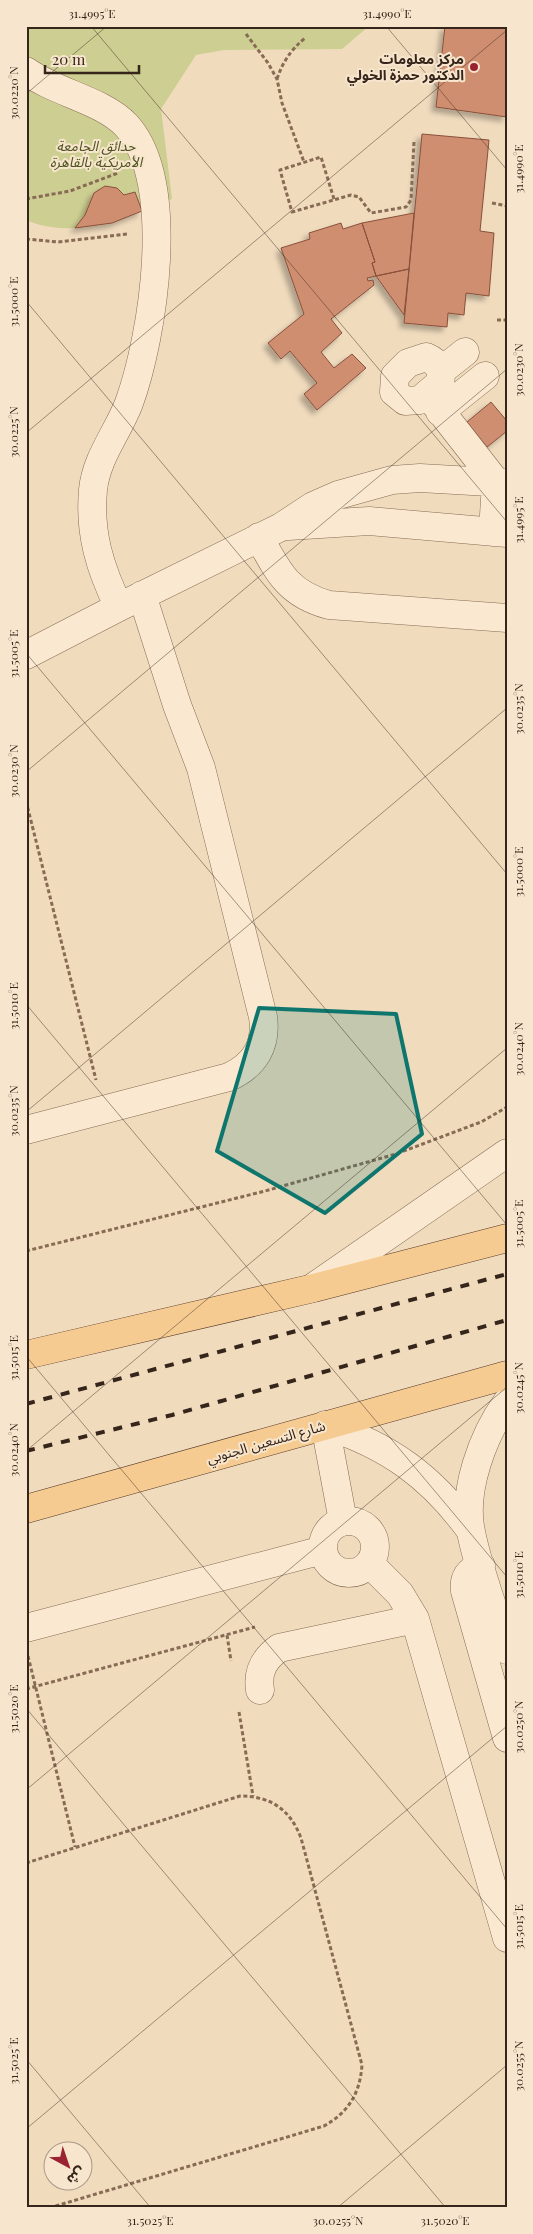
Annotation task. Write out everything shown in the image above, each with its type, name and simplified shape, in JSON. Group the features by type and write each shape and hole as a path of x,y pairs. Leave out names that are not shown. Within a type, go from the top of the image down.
{"main road":[{"path":"26,1355 314,1288 507,1238"},
{"name":"شارع التسعين الجنوبي","path":"26,1508 507,1375"}],"street":[{"path":"26,71 62,92 109,111 126,125 138,141 146,159 155,205 156,228 152,307 142,366 128,406 98,468 93,489 93,536 98,560 130,601 179,710 201,768 265,1029 258,1053 251,1064 229,1077 26,1130"},
{"path":"441,371 465,352"},
{"path":"434,403 440,383 441,371 433,360 419,358 408,363 395,376 394,392 405,401 434,403 486,376"},
{"path":"270,532 310,523 369,521 500,532 502,482 434,403"},
{"path":"26,655 270,532 312,506 364,486 420,478 502,482"},
{"path":"270,532 287,584 299,594 314,601 329,605 507,618"},
{"path":"314,1288 507,1153"},
{"path":"507,1402 484,1441 475,1470 470,1501 470,1531 507,1650"},
{"path":"325,1426 343,1521"},
{"path":"325,1426 374,1444 404,1462 438,1490 470,1531"},
{"path":"343,1521 353,1521 362,1524 374,1537 376,1546 370,1564 357,1572 342,1573 329,1564 323,1550 327,1532 343,1521"},
{"path":"27,1640 323,1550"},
{"path":"370,1564 400,1594 415,1619 507,1938"},
{"path":"481,1566 469,1573 465,1580 465,1591 507,1738"},
{"path":"260,1690 260,1671 270,1655 279,1648 415,1619"}],"path":[{"path":"246,34 268,63 277,80 282,103 304,162"},
{"path":"277,80 282,63 292,49 306,37"},
{"path":"334,199 321,157 280,170 292,212 334,199 355,195 371,213 406,206 411,200 414,142"},
{"path":"26,199 70,191 96,182 146,159"},
{"path":"492,203 507,206"},
{"path":"26,239 58,242 90,240 156,228"},
{"path":"497,320 507,320"},
{"path":"26,801 103,1110"},
{"path":"26,1251 266,1191 396,1154 481,1122 507,1107"},
{"path":"26,1689 264,1625"},
{"path":"227,1635 232,1663"},
{"path":"27,1640 36,1686 75,1847"},
{"path":"239,1711 252,1796"},
{"path":"26,1863 240,1796 252,1796 277,1804 288,1813 301,1838 362,2065 357,2092 343,2113 324,2126 49,2208"}],"highlighted area":[{"path":"259,1008 396,1014 422,1134 325,1213 217,1151"}],"green space":[{"name":"حدائق الجامعة الأمريكية بالقاهرة","path":"26,26 369,26 342,49 224,50 196,55 161,109 172,199 119,219 82,227 63,228 44,226 26,220"}],"building":[{"name":"مركز معلومات الدكتور حمزة الخولي","path":"445,26 507,26 507,117 436,107"},
{"path":"422,134 489,140 480,231 494,233 489,296 466,293 464,315 448,313 447,327 404,323"},
{"path":"105,186 117,188 124,195 135,192 142,211 112,223 75,228 85,215 94,193"},
{"path":"414,213 409,269 376,276 372,263 375,262 362,223"},
{"path":"341,223 343,229 362,223 375,262 372,263 376,276 367,278 368,281 373,280 374,285 331,319 342,333 321,352 334,368 352,354 366,368 317,410 304,394 317,383 290,351 281,359 268,343 304,314 281,248 310,239 309,233"},
{"path":"409,269 404,315 376,276"},
{"path":"491,402 507,421 507,431 487,447 467,422"}],"railway":[{"path":"26,1404 507,1274"},
{"path":"26,1451 172,1415 507,1320"}],"place":[{"name":"مركز معلومات الدكتور حمزة الخولي","path":"474,67"}]}
